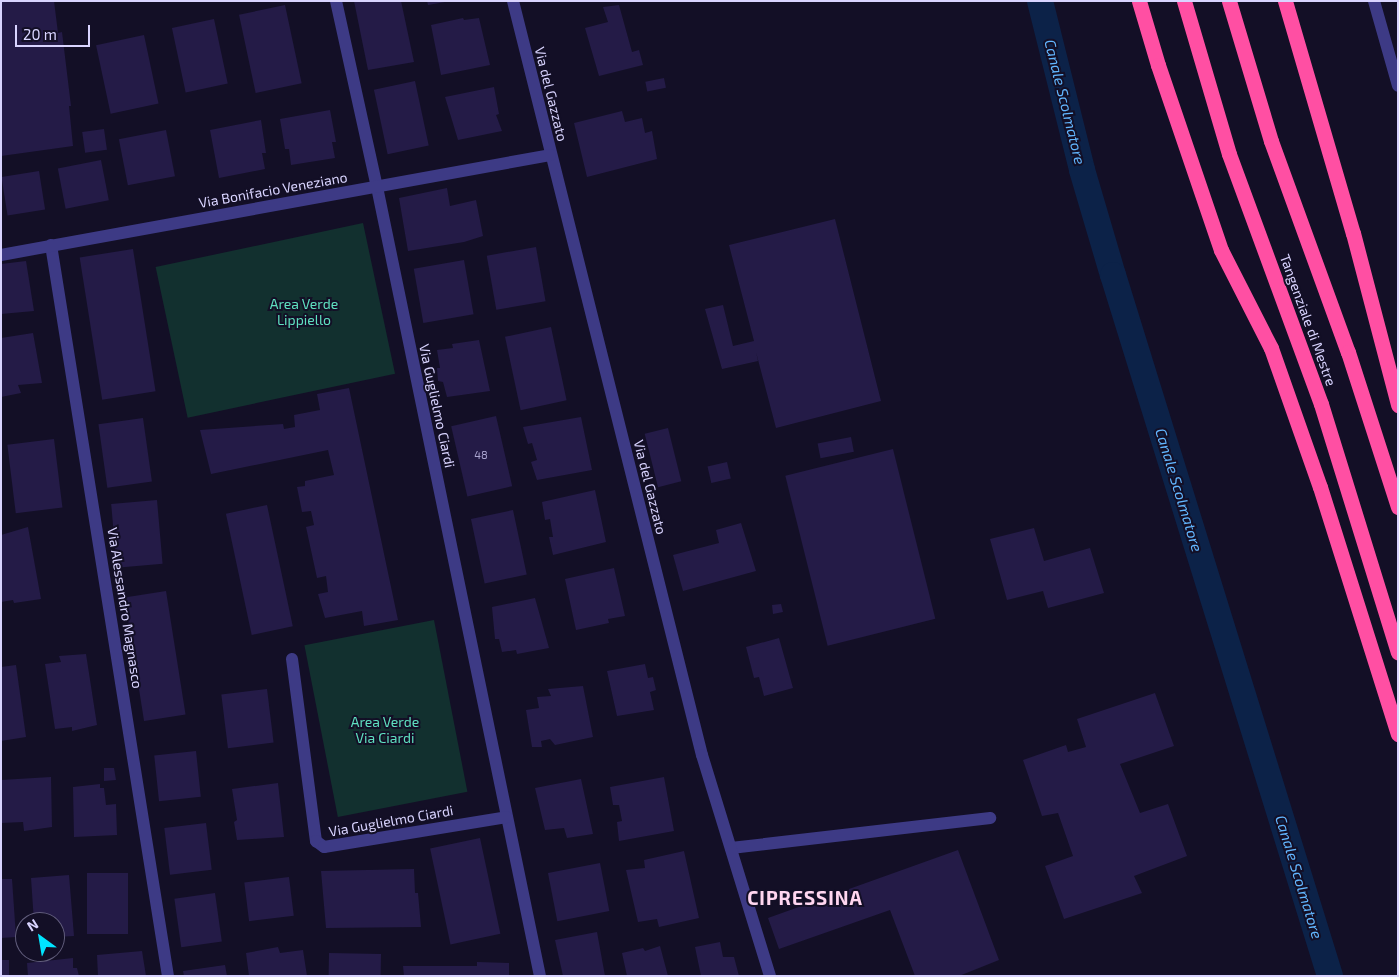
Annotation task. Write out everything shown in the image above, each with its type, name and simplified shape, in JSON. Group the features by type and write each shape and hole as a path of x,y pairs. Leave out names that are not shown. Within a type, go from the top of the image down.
{"highway":[{"path":"1139,1 1158,65 1221,250 1271,348 1320,487 1398,734"},
{"name":"Tangenziale di Mestre","path":"1184,1 1229,154 1321,404 1398,652"},
{"name":"Tangenziale di Mestre","path":"1229,1 1271,141 1348,352 1398,507"},
{"path":"1285,1 1353,233 1398,405"}],"street":[{"name":"Via Guglielmo Ciardi","path":"336,1 377,187 540,976"},
{"name":"Via del Gazzato","path":"513,1 550,155 702,755 770,976"},
{"path":"1374,1 1393,53 1398,86"},
{"name":"Via Bonifacio Veneziano","path":"1,255 550,155"},
{"name":"Via Alessandro Magnasco","path":"52,245 168,976"},
{"name":"Via Guglielmo Ciardi","path":"292,659 316,841 324,847 507,817"},
{"path":"731,848 990,818"}],"green space":[{"name":"Area Verde Lippiello","path":"363,223 395,374 188,418 156,267"},
{"name":"Area Verde Via Ciardi","path":"434,620 467,792 338,817 304,645"}],"building":[{"path":"1,1 54,1 58,33 62,32 71,106 69,106 73,146 1,156"},
{"path":"354,1 401,1 414,62 368,70"},
{"path":"427,1 445,1 445,2 428,5"},
{"path":"285,5 302,83 256,93 239,15"},
{"path":"619,5 632,52 639,50 643,65 599,76 585,28 608,22 603,7"},
{"path":"463,18 464,20 479,18 490,65 441,75 431,25"},
{"path":"214,19 228,84 186,92 172,28"},
{"path":"144,35 159,103 111,114 96,45"},
{"path":"664,78 666,88 647,91 645,82"},
{"path":"415,81 429,146 388,154 374,90"},
{"path":"494,87 499,114 496,115 502,131 458,140 445,97"},
{"path":"330,110 336,142 332,142 335,158 291,165 289,149 285,149 280,119"},
{"path":"622,111 625,122 642,118 645,133 652,131 657,159 587,177 574,123"},
{"path":"261,120 266,153 262,153 265,169 219,178 210,130"},
{"path":"104,129 107,150 85,153 82,132"},
{"path":"166,130 175,176 128,185 119,139"},
{"path":"101,160 109,200 66,209 58,168"},
{"path":"39,171 45,210 8,215 1,177"},
{"path":"447,188 450,206 476,200 483,236 464,242 408,251 399,198"},
{"path":"835,219 881,401 776,428 756,352 758,361 722,369 705,309 723,305 733,346 754,341 729,245"},
{"path":"536,247 546,301 496,310 487,256"},
{"path":"133,249 156,391 102,400 80,257"},
{"path":"464,260 474,314 423,323 414,269"},
{"path":"26,261 34,311 1,314 1,264"},
{"path":"551,327 567,400 521,410 505,337"},
{"path":"33,333 42,383 18,385 21,393 1,397 1,338"},
{"path":"479,340 490,391 447,397 443,382 438,381 437,368 440,368 437,350 453,348 452,344"},
{"path":"349,388 398,620 364,626 362,611 325,618 318,594 328,592 326,576 317,578 306,527 314,525 311,511 302,512 297,487 305,486 305,481 334,475 328,450 211,474 200,430 283,424 284,429 295,427 294,415 320,410 317,394"},
{"path":"496,416 512,486 467,497 451,426"},
{"path":"581,417 592,470 537,480 531,462 537,460 532,443 528,444 523,427"},
{"path":"143,418 152,481 107,488 98,424"},
{"path":"668,428 681,481 658,487 645,434"},
{"path":"851,437 854,452 820,458 818,443"},
{"path":"54,439 62,507 16,513 7,445"},
{"path":"893,449 935,619 828,646 785,476"},
{"path":"727,462 731,479 711,483 708,466"},
{"path":"595,490 606,542 553,555 549,537 553,537 550,519 545,520 542,502"},
{"path":"157,500 163,564 117,568 111,504"},
{"path":"267,505 293,626 252,635 226,514"},
{"path":"513,510 527,575 485,583 471,519"},
{"path":"741,523 756,571 683,591 673,555 719,543 716,530"},
{"path":"28,527 41,599 14,603 13,600 1,602 1,535"},
{"path":"1034,528 1044,561 1090,548 1104,593 1048,608 1043,591 1007,600 990,539"},
{"path":"614,568 625,616 608,619 609,623 576,630 565,579"},
{"path":"166,591 186,714 144,721 125,598"},
{"path":"535,598 549,648 517,654 516,650 502,652 499,639 495,639 492,607"},
{"path":"781,604 783,612 773,614 772,605"},
{"path":"779,638 793,688 764,696 759,677 754,678 746,647"},
{"path":"86,654 97,725 72,731 72,727 55,729 45,664 61,662 59,656"},
{"path":"645,664 648,678 653,677 656,690 650,692 654,710 617,716 607,671"},
{"path":"16,665 26,737 1,741 1,667"},
{"path":"583,686 593,737 555,745 550,739 541,741 542,747 532,747 526,710 539,708 537,697 551,696 548,689"},
{"path":"267,689 274,743 228,748 221,695"},
{"path":"1155,693 1174,746 1120,764 1140,813 1168,804 1187,856 1134,876 1142,893 1064,919 1045,866 1073,856 1058,813 1042,816 1023,760 1066,745 1068,752 1086,747 1077,719"},
{"path":"196,751 201,797 159,801 154,755"},
{"path":"104,768 114,768 116,780 104,781"},
{"path":"51,777 52,827 24,831 23,822 1,823 1,780"},
{"path":"664,777 674,831 619,841 617,822 622,821 619,805 613,805 610,787"},
{"path":"581,779 593,834 567,838 564,828 545,830 535,788"},
{"path":"278,783 284,837 237,840 234,822 237,820 232,789"},
{"path":"100,784 100,788 104,788 106,805 116,804 117,835 74,837 73,787"},
{"path":"206,823 212,870 170,875 164,828"},
{"path":"480,838 500,934 450,944 430,849"},
{"path":"958,850 999,960 959,976 915,976 890,910 779,949 768,918"},
{"path":"684,851 699,918 659,927 657,919 638,922 626,870 645,868 644,860"},
{"path":"600,863 609,911 557,921 548,873"},
{"path":"414,869 415,893 418,893 421,927 326,928 321,871"},
{"path":"87,873 128,873 128,934 87,934"},
{"path":"69,875 74,936 65,936 65,912 33,912 31,878"},
{"path":"289,877 294,916 249,921 244,882"},
{"path":"1,879 12,879 15,937 1,938"},
{"path":"215,893 222,942 181,947 174,899"},
{"path":"597,932 605,976 563,976 555,940"},
{"path":"720,942 723,957 734,957 739,976 701,976 695,947"},
{"path":"660,946 668,976 627,976 622,953 643,948 645,951"},
{"path":"278,947 280,953 303,950 307,976 249,976 246,953"},
{"path":"142,951 146,976 98,976 97,955"},
{"path":"329,953 381,954 381,976 329,976"},
{"path":"73,958 73,968 77,968 79,976 28,976 27,963 65,962 65,959"},
{"path":"1,960 9,960 9,976 1,976"},
{"path":"477,962 509,963 509,976 404,976 403,966 477,966"},
{"path":"225,965 227,976 184,976 183,971"}],"waterway":[{"name":"Canale Scolmatore","path":"1040,1 1082,170 1113,275 1330,976"}],"district":[{"name":"CIPRESSINA","path":"805,898"}]}
